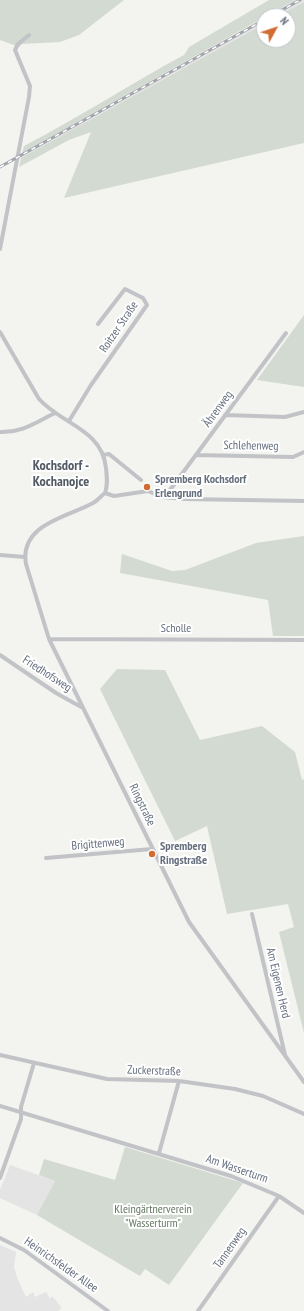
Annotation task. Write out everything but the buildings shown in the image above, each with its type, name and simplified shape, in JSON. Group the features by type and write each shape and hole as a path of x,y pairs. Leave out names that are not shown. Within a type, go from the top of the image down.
{"street":[{"path":"0,249 19,157 30,86 15,50 18,44 29,36"},
{"name":"Roitzer Straße","path":"69,421 76,406 147,305 143,298 125,289 98,324"},
{"path":"0,332 39,399 47,408 69,421 92,438 103,455 107,481 105,493 94,503 51,520 34,536 28,545 25,557 0,555"},
{"name":"Ährenweg","path":"167,497 170,490 286,333"},
{"path":"226,415 285,417 304,412"},
{"path":"0,432 12,432 27,428 55,413"},
{"name":"Schlehenweg","path":"196,455 293,457 304,452"},
{"path":"103,455 109,454 141,480"},
{"path":"105,493 114,496 148,491 167,497 185,499 304,501"},
{"name":"Ringstraße","path":"25,557 49,639 189,922 304,1082"},
{"name":"Scholle","path":"49,639 304,640"},
{"name":"Friedhofsweg","path":"0,655 56,693 83,708"},
{"name":"Brigittenweg","path":"46,858 152,848"},
{"name":"Am Eigenen Herd","path":"252,914 286,1057"},
{"name":"Zuckerstraße","path":"0,1055 107,1079 179,1081 235,1089 263,1096 304,1114"},
{"path":"0,1178 21,1119 20,1112 34,1063"},
{"path":"159,1153 179,1081"},
{"name":"Am Wasserturm","path":"0,1106 231,1176 279,1196 304,1214"},
{"name":"Tannenweg","path":"198,1311 279,1196"},
{"name":"Heinrichsfelder Allee","path":"0,1238 24,1250 108,1311"}],"shaded area":[{"path":"295,0 304,0 304,2 293,8 281,8"},
{"path":"256,22 256,28 21,158 22,153"},
{"path":"10,1165 55,1181 37,1215 0,1198 0,1190"},
{"path":"0,1245 16,1252 14,1267 26,1297 33,1292 35,1297 46,1292 50,1299 52,1296 62,1308 58,1311 0,1311"}],"green space":[{"path":"0,0 124,0 79,35 60,42 22,44 19,47 0,40"},
{"path":"269,0 295,0 281,8 256,8 256,22 22,153 24,146 184,55 189,47"},
{"path":"304,2 304,143 64,198 91,132 69,140 19,167 21,158 256,28 256,48 296,48 296,8 293,8"},
{"path":"304,315 304,387 257,380"},
{"path":"304,536 304,636 273,636 268,600 120,573 122,554 172,571 185,570 256,543"},
{"path":"117,669 165,670 200,740 262,726 295,752 302,780 304,779 304,1033 279,932 294,927 288,904 227,914 207,826 175,841 100,689"},
{"name":"Kleingärtnerverein \"Wasserturm\"","path":"125,1147 243,1183 169,1285 145,1269 140,1276 37,1215 55,1181 39,1175 44,1159 115,1180"}],"railway":[{"path":"286,8 300,0"},
{"path":"0,167 256,24"}],"place":[{"name":"Spremberg Kochsdorf Erlengrund","path":"147,487"},
{"name":"Spremberg Ringstraße","path":"152,854"}],"district":[{"name":"Kochsdorf - Kochanojce","path":"61,474"}]}
